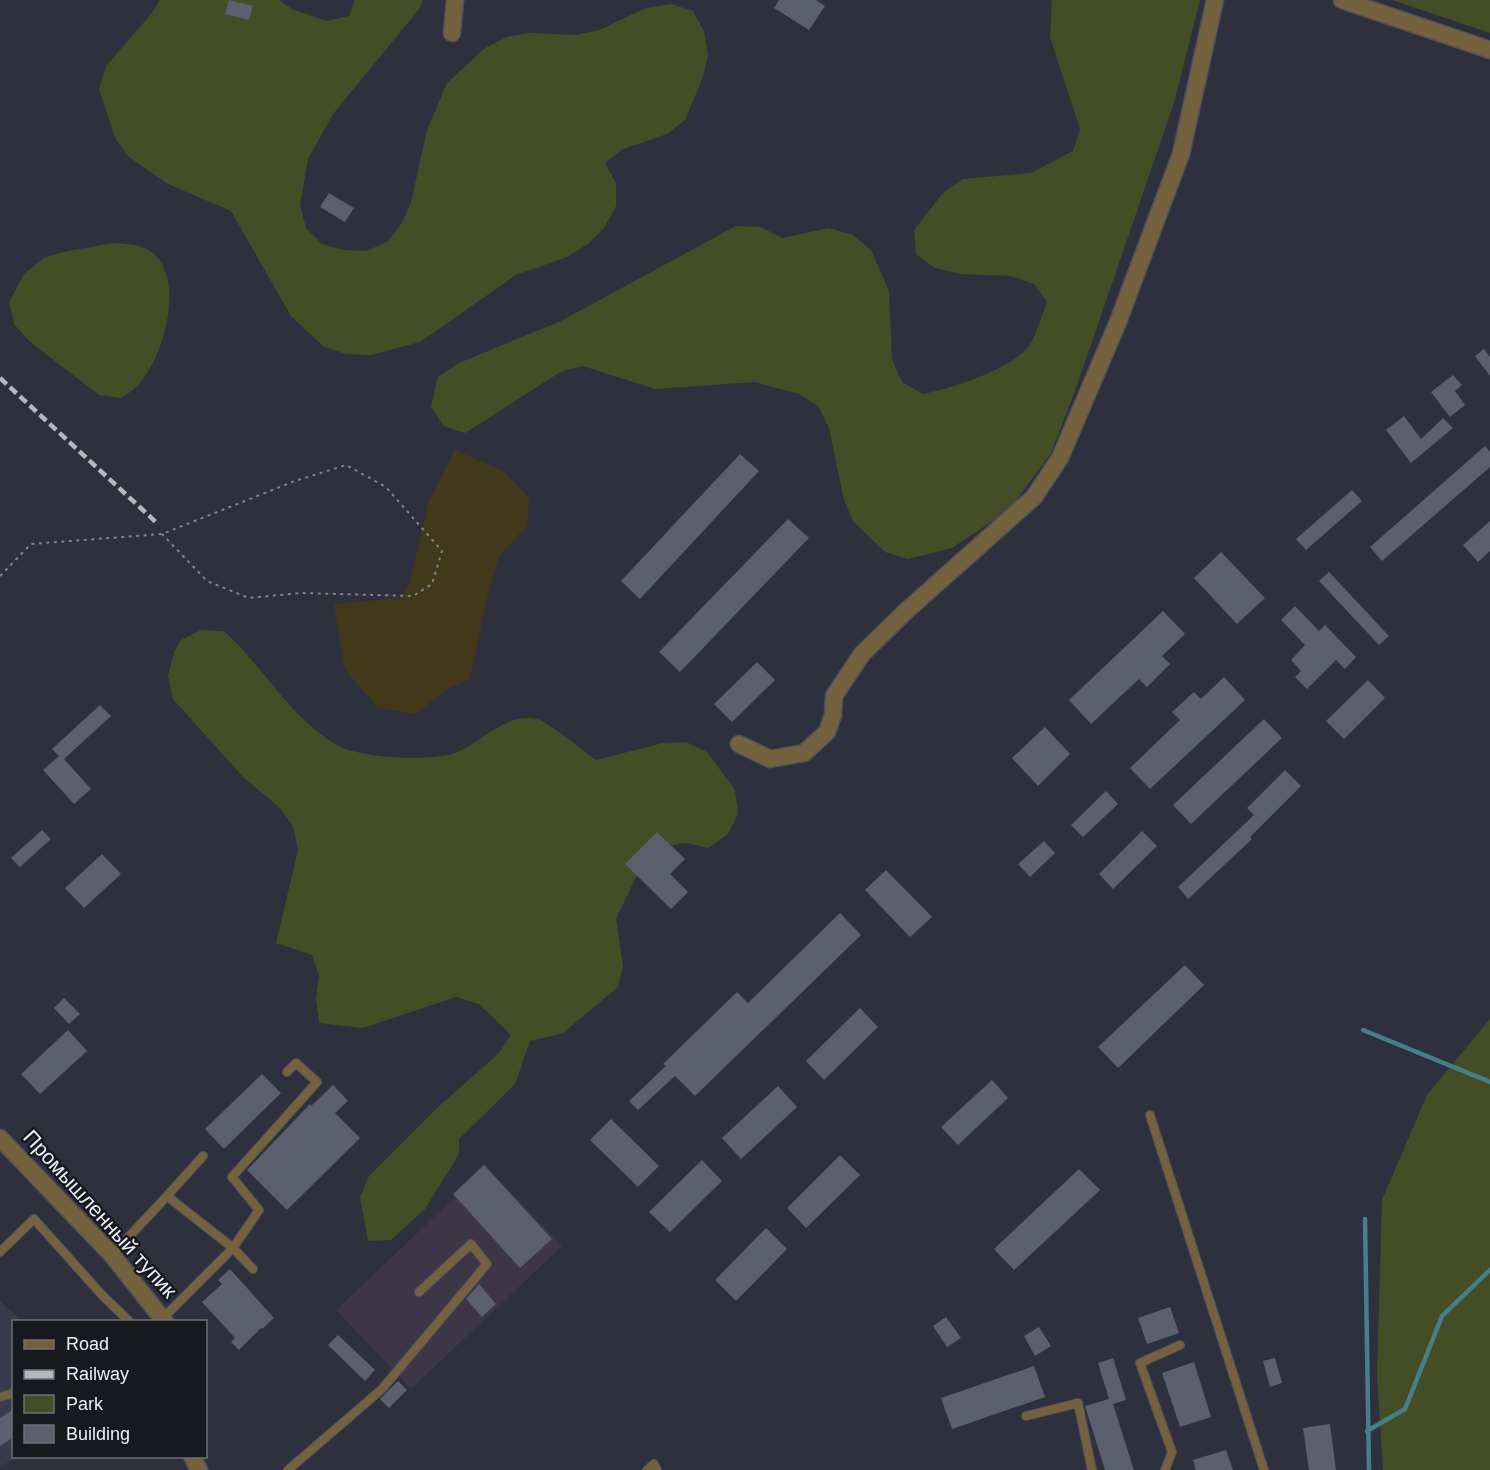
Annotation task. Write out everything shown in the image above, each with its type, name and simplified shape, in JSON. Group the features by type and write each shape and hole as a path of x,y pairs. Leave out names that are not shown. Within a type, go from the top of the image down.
{"street":[{"path":"452,33 455,0"},
{"path":"739,744 770,759 804,753 827,732 833,715 834,696 862,654 905,612 1035,497 1060,458 1118,322 1181,154 1215,0"},
{"path":"1342,0 1490,50"},
{"name":"Промышленный тупик","path":"0,1138 112,1255 164,1320"}],"lane":[{"path":"164,1320 233,1248 259,1210 232,1177 317,1082 296,1063 287,1072"},
{"path":"1150,1115 1264,1470"},
{"path":"112,1255 203,1156"},
{"path":"167,1197 233,1248 253,1269"},
{"path":"0,1252 34,1219 102,1295 128,1320"},
{"path":"288,1470 382,1389 487,1264 471,1244 419,1292"},
{"path":"1165,1470 1172,1452 1140,1363 1180,1345"},
{"path":"1026,1416 1078,1403 1092,1470"},
{"path":"647,1470 654,1464 657,1470"}],"path":[{"path":"0,576 31,544 162,534 295,481 346,465 386,487 442,551 432,584 413,596 300,593 249,598 207,580 162,534"}],"shaded area":[{"path":"487,1167 562,1246 411,1389 336,1310"},
{"path":"0,1301 21,1320 12,1320 12,1458 16,1458 0,1467"}],"green space":[{"path":"160,0 279,0 292,9 326,21 349,16 355,0 423,0 420,8 333,114 308,159 300,205 306,228 322,244 344,250 367,251 388,241 402,223 411,202 427,130 447,83 485,48 507,37 530,33 576,35 599,30 646,8 671,4 693,11 704,31 708,54 703,77 685,120 667,134 623,149 605,163 616,183 616,206 604,228 588,244 567,257 516,275 420,342 371,355 346,354 324,347 291,316 231,211 168,184 129,157 115,138 99,89 106,66 152,13"},
{"path":"1052,0 1200,0 1173,106 1075,391 1051,453 1009,510 952,548 908,559 885,552 853,521 844,500 829,428 818,406 799,394 755,382 655,389 583,366 562,371 465,433 444,426 431,407 438,377 459,363 561,321 736,226 761,227 782,238 829,228 853,235 871,250 889,291 892,359 902,382 923,394 964,383 1009,362 1029,346 1047,302 1034,284 1011,276 961,274 935,268 916,254 914,230 943,193 963,179 1031,173 1073,151 1080,129 1050,37"},
{"path":"1392,0 1490,0 1490,33"},
{"path":"113,243 136,245 152,252 164,269 169,285 167,321 156,357 139,384 121,398 99,395 29,341 14,324 9,302 24,274 45,257"},
{"path":"201,630 224,631 306,722 339,746 350,750 379,756 413,758 444,756 465,748 514,720 537,719 596,760 663,743 686,742 707,752 735,790 738,814 728,834 708,848 686,843 664,846 645,858 616,919 623,966 618,987 563,1033 530,1041 515,1084 459,1139 459,1154 425,1209 391,1240 368,1241 360,1197 369,1176 436,1109 498,1054 511,1035 479,1004 456,997 363,1028 319,1023 316,999 319,976 312,955 276,943 298,850 293,826 280,808 243,777 173,699 168,676 174,652 181,640"},
{"path":"1490,1019 1490,1470 1383,1470 1377,1375 1382,1200 1427,1095"}],"sand":[{"path":"455,450 503,471 529,498 527,526 500,554 487,598 470,679 451,687 414,714 377,707 344,668 334,604 400,598 409,586 429,501"}],"building":[{"path":"229,0 253,6 249,20 225,14"},
{"path":"779,0 816,0 825,6 809,30 774,8"},
{"path":"329,193 354,208 345,222 320,207"},
{"path":"1484,349 1490,357 1490,376 1475,356"},
{"path":"1453,375 1462,385 1455,391 1465,405 1450,417 1431,392"},
{"path":"1404,416 1421,439 1443,418 1453,428 1411,463 1386,430"},
{"path":"1485,446 1490,452 1490,467 1382,561 1370,547"},
{"path":"740,454 759,471 640,599 621,581"},
{"path":"1352,490 1362,501 1306,550 1296,539"},
{"path":"788,519 809,538 680,672 659,652"},
{"path":"1490,521 1490,551 1478,562 1463,545"},
{"path":"1221,552 1265,598 1237,624 1194,578"},
{"path":"1329,572 1389,636 1379,645 1319,581"},
{"path":"1295,606 1319,631 1325,625 1356,657 1345,669 1336,660 1307,689 1295,677 1301,671 1291,660 1305,645 1281,620"},
{"path":"1163,611 1185,634 1162,656 1170,664 1147,687 1139,679 1091,724 1069,700"},
{"path":"757,662 775,680 732,722 714,704"},
{"path":"1224,677 1245,700 1150,789 1130,768 1180,720 1172,712 1194,692 1201,699"},
{"path":"1368,680 1385,698 1344,739 1326,721"},
{"path":"100,705 111,716 64,759 91,789 74,804 43,770 59,756 52,749"},
{"path":"1264,719 1282,738 1191,824 1173,805"},
{"path":"1045,727 1070,754 1038,786 1012,758"},
{"path":"1285,770 1301,786 1250,837 1252,839 1188,899 1178,887 1254,815 1247,808"},
{"path":"1106,791 1118,804 1083,837 1071,825"},
{"path":"42,830 51,839 20,867 11,858"},
{"path":"1142,831 1157,846 1113,889 1099,874"},
{"path":"657,832 685,859 670,874 688,892 671,909 625,864"},
{"path":"1044,841 1055,853 1030,877 1018,864"},
{"path":"102,854 121,874 84,908 65,888"},
{"path":"886,870 932,917 910,937 865,890"},
{"path":"840,913 861,935 695,1096 675,1076 638,1110 629,1101 666,1066 663,1064 737,992 748,1003"},
{"path":"1185,965 1204,985 1118,1068 1098,1047"},
{"path":"64,998 80,1014 69,1024 54,1008"},
{"path":"860,1008 878,1027 824,1080 806,1061"},
{"path":"68,1030 87,1051 40,1094 21,1074"},
{"path":"262,1074 281,1093 224,1149 205,1129"},
{"path":"992,1080 1008,1098 958,1145 941,1127"},
{"path":"333,1085 348,1101 335,1113 360,1138 287,1210 247,1170 310,1104 311,1106"},
{"path":"778,1086 797,1107 741,1159 722,1138"},
{"path":"611,1119 659,1166 638,1187 590,1140"},
{"path":"840,1155 860,1175 806,1228 787,1208"},
{"path":"702,1160 722,1181 670,1232 649,1212"},
{"path":"484,1165 552,1239 520,1268 453,1194"},
{"path":"1079,1169 1100,1190 1014,1270 994,1249"},
{"path":"766,1228 787,1249 736,1301 715,1280"},
{"path":"230,1269 274,1318 239,1350 231,1342 235,1338 202,1302 222,1284 218,1280"},
{"path":"479,1284 496,1304 482,1317 466,1299"},
{"path":"1170,1307 1179,1333 1147,1344 1138,1318"},
{"path":"946,1317 961,1338 947,1347 933,1326"},
{"path":"1039,1327 1051,1346 1035,1356 1024,1336"},
{"path":"338,1335 375,1370 365,1381 328,1345"},
{"path":"1113,1358 1126,1400 1113,1404 1134,1470 1105,1470 1085,1406 1109,1399 1098,1363"},
{"path":"1275,1358 1282,1383 1270,1387 1263,1361"},
{"path":"1194,1362 1211,1417 1180,1427 1162,1373"},
{"path":"1034,1366 1045,1397 952,1429 941,1398"},
{"path":"398,1381 407,1390 389,1408 380,1399"},
{"path":"12,1410 12,1438 0,1446 0,1418"},
{"path":"1330,1424 1336,1470 1309,1470 1303,1428"},
{"path":"1226,1450 1233,1470 1196,1470 1193,1460"}],"waterway":[{"path":"1363,1030 1490,1082"},
{"path":"1365,1219 1369,1470"},
{"path":"1367,1431 1405,1409 1442,1316 1490,1270"}],"railway":[{"path":"0,378 158,524"}]}
